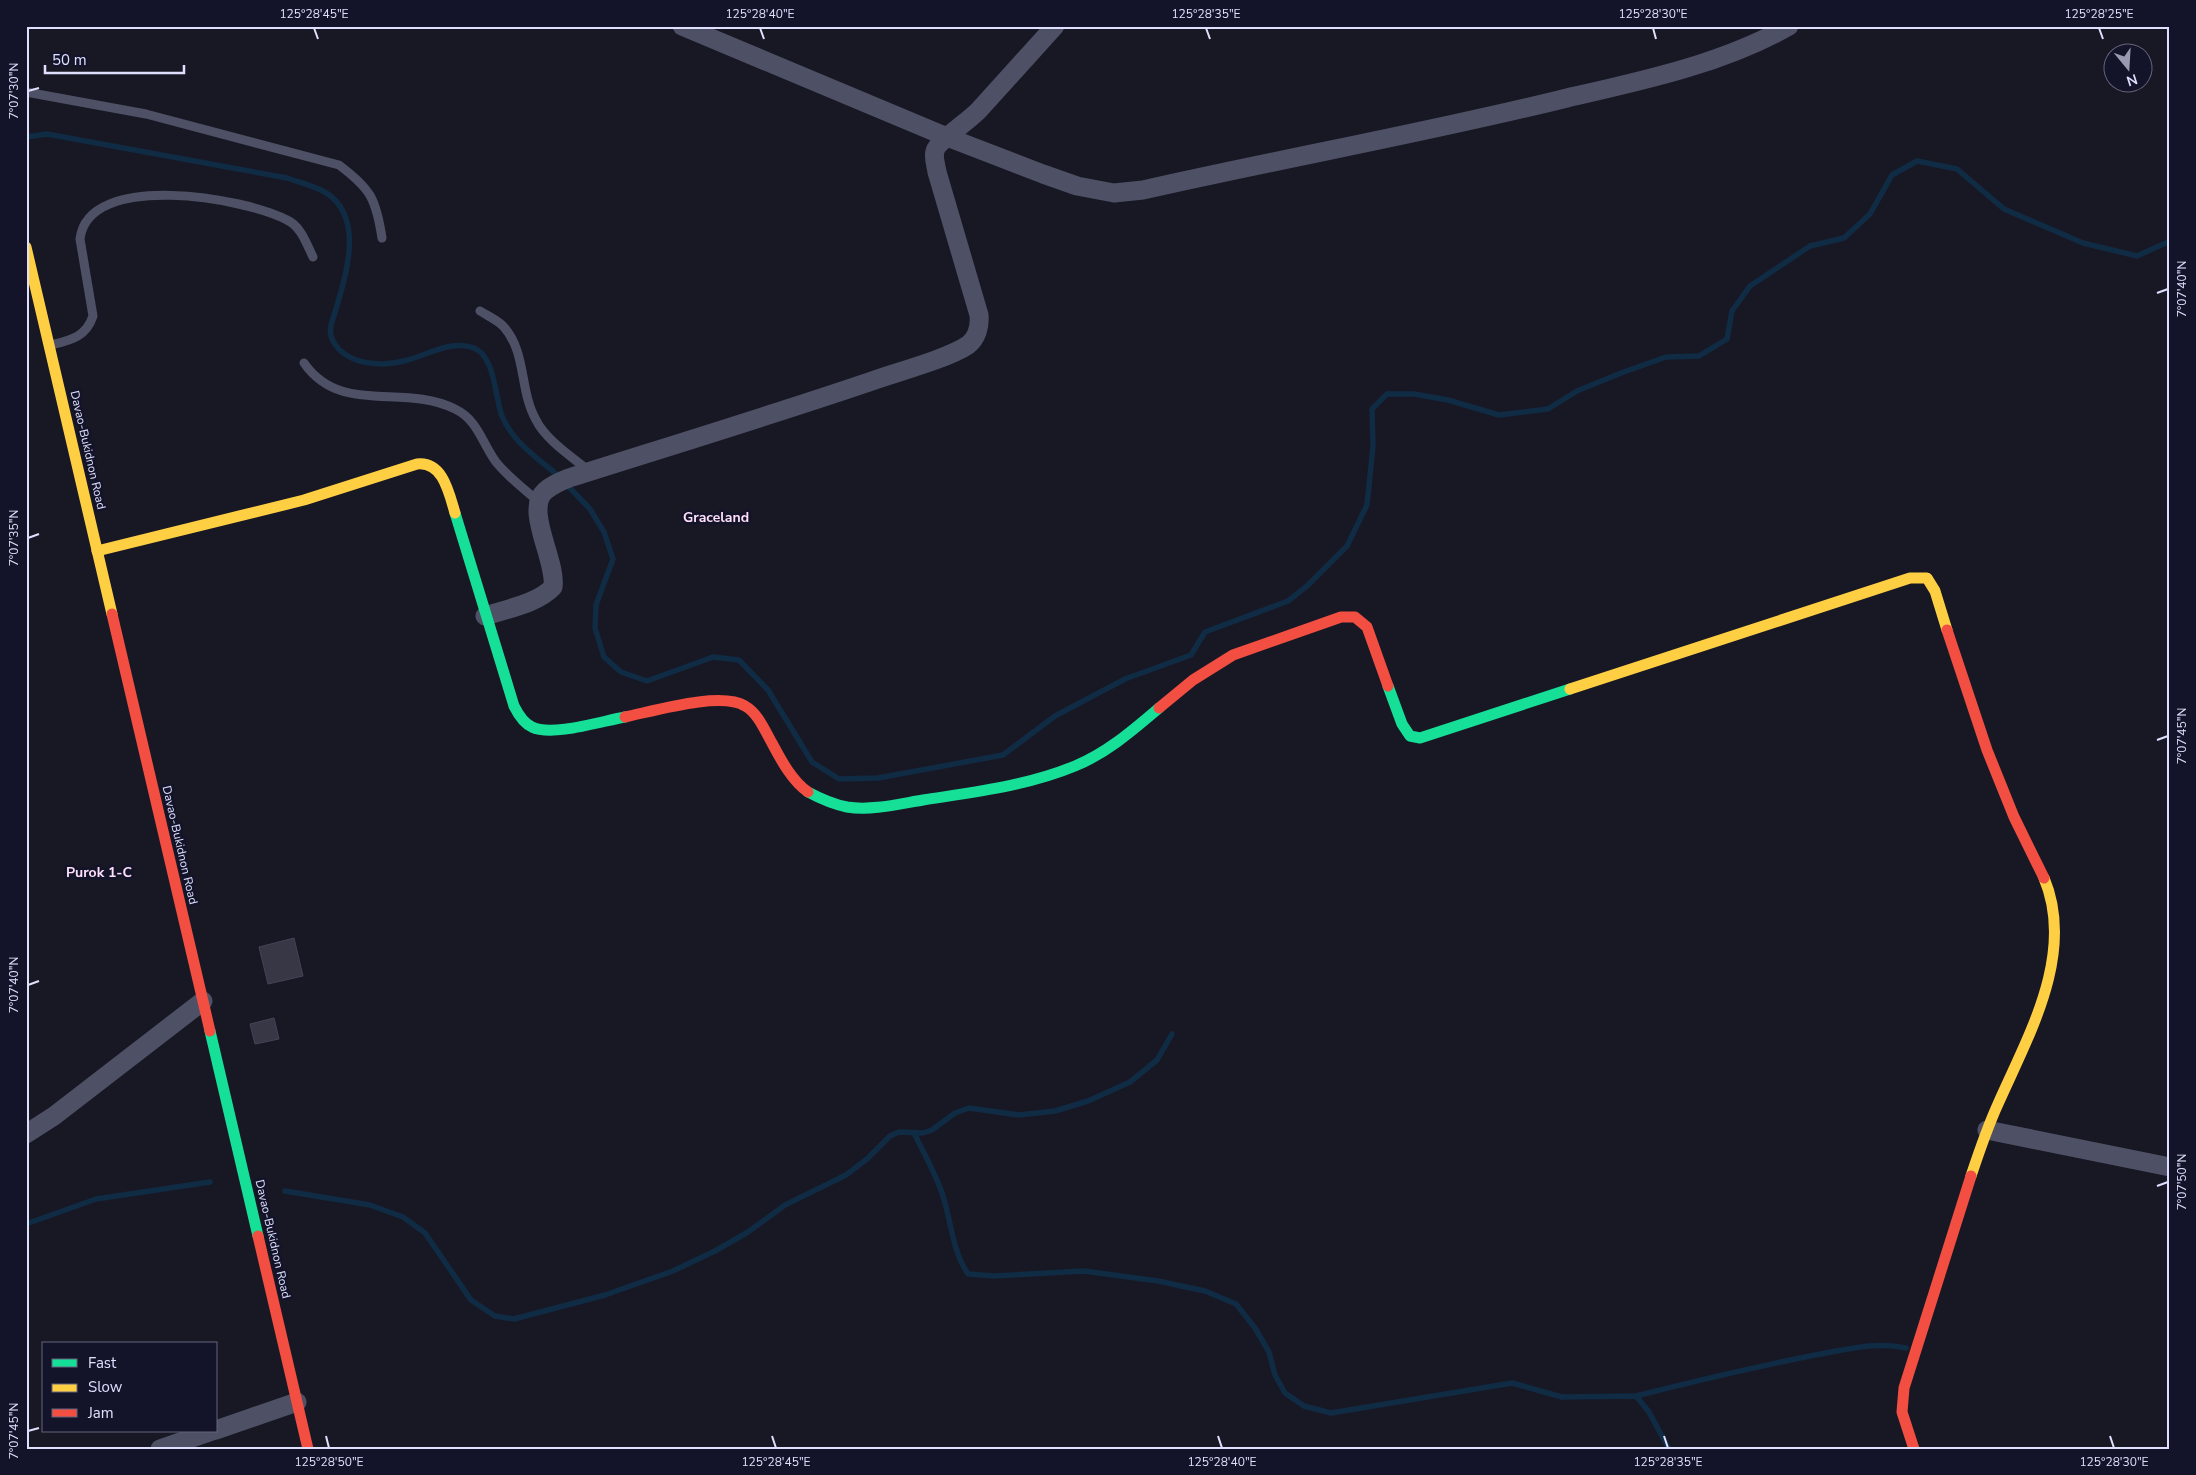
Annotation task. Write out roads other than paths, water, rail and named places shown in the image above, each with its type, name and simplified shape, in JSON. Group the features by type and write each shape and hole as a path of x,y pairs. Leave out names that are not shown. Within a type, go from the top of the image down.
{"main road":[{"name":"Davao-Bukidnon Road","path":"26,247 308,1449"},
{"path":"97,551 323,494 423,463 433,466 445,483 514,706 520,718 528,727 537,730 553,730 702,702 733,700 743,703 757,718 787,772 802,788 820,801 848,807 887,806 973,793 1032,780 1068,769 1092,759 1118,742 1219,662 1341,617 1355,617 1367,627 1402,724 1410,736 1420,738 1910,578 1927,578 1935,591 1995,771 2026,841 2045,877 2054,912 2054,954 2041,1000 1987,1130 1958,1212 1904,1388 1902,1412 1914,1449"}],"street":[{"path":"682,26 947,137 1078,186 1114,193 1143,190 1485,118 1628,84 1720,56 1789,26"},
{"path":"485,616 536,599 546,594 553,587 554,578 537,513 538,501 544,492 554,484 848,389 968,345 976,336 980,324 979,315 934,158 935,150 947,137 962,127 980,110 1055,26"},
{"path":"26,1134 54,1116 203,1001"},
{"path":"1987,1130 2170,1167"},
{"path":"218,1429 297,1402"},
{"path":"160,1449 209,1432"}],"lane":[{"path":"26,92 146,114 340,165 362,182 373,199 382,238"},
{"path":"49,346 73,339 82,334 90,325 93,316 80,239 82,227 94,212 116,202 145,195 174,194 226,202 266,212 289,220 301,233 313,257"},
{"path":"480,311 501,324 513,339 520,358 529,407 537,422 547,435 589,472"},
{"path":"304,362 313,376 345,394 405,397 432,401 454,408 466,415 475,424 484,445 497,463 538,501"}],"waterway":[{"path":"26,137 47,134 287,178 323,191 336,201 344,214 348,229 348,261 331,329 331,337 339,349 355,359 375,364 395,363 439,349 456,346 474,348 481,352 490,368 506,425 525,448 556,474"},
{"path":"568,486 590,509 604,532 613,559 596,605 595,628 604,657 621,672 647,681 713,657 739,660 768,690 812,762 839,779 878,778 1003,755 1055,716 1125,679 1191,655 1205,632 1288,601 1307,586 1347,546 1367,505 1373,446 1372,409 1387,394 1414,394 1448,400 1499,415 1548,409 1577,391 1666,357 1699,356 1727,339 1732,311 1750,286 1810,246 1844,238 1870,214 1892,175 1917,161 1957,169 2004,209 2083,243 2137,256 2170,241"},
{"path":"285,1191 370,1205 403,1217 425,1233 471,1300 495,1316 514,1319 605,1295 673,1271 715,1251 748,1232 785,1205 846,1175 867,1159 890,1136 899,1132 923,1133 932,1130 955,1113 969,1108 1019,1115 1055,1111 1088,1101 1130,1082 1157,1060 1172,1034"},
{"path":"914,1133 939,1186 958,1255 968,1274 994,1276 1084,1271 1158,1281 1205,1291 1236,1304 1255,1328 1269,1352 1275,1375 1285,1393 1304,1406 1331,1413 1512,1383 1562,1397 1636,1396 1649,1412 1669,1449"},
{"path":"26,1224 96,1199 210,1182"},
{"path":"1636,1396 1815,1355 1883,1345 1906,1348"}],"district":[{"name":"Graceland","path":"716,517"},
{"name":"Purok 1-C","path":"99,872"}]}
